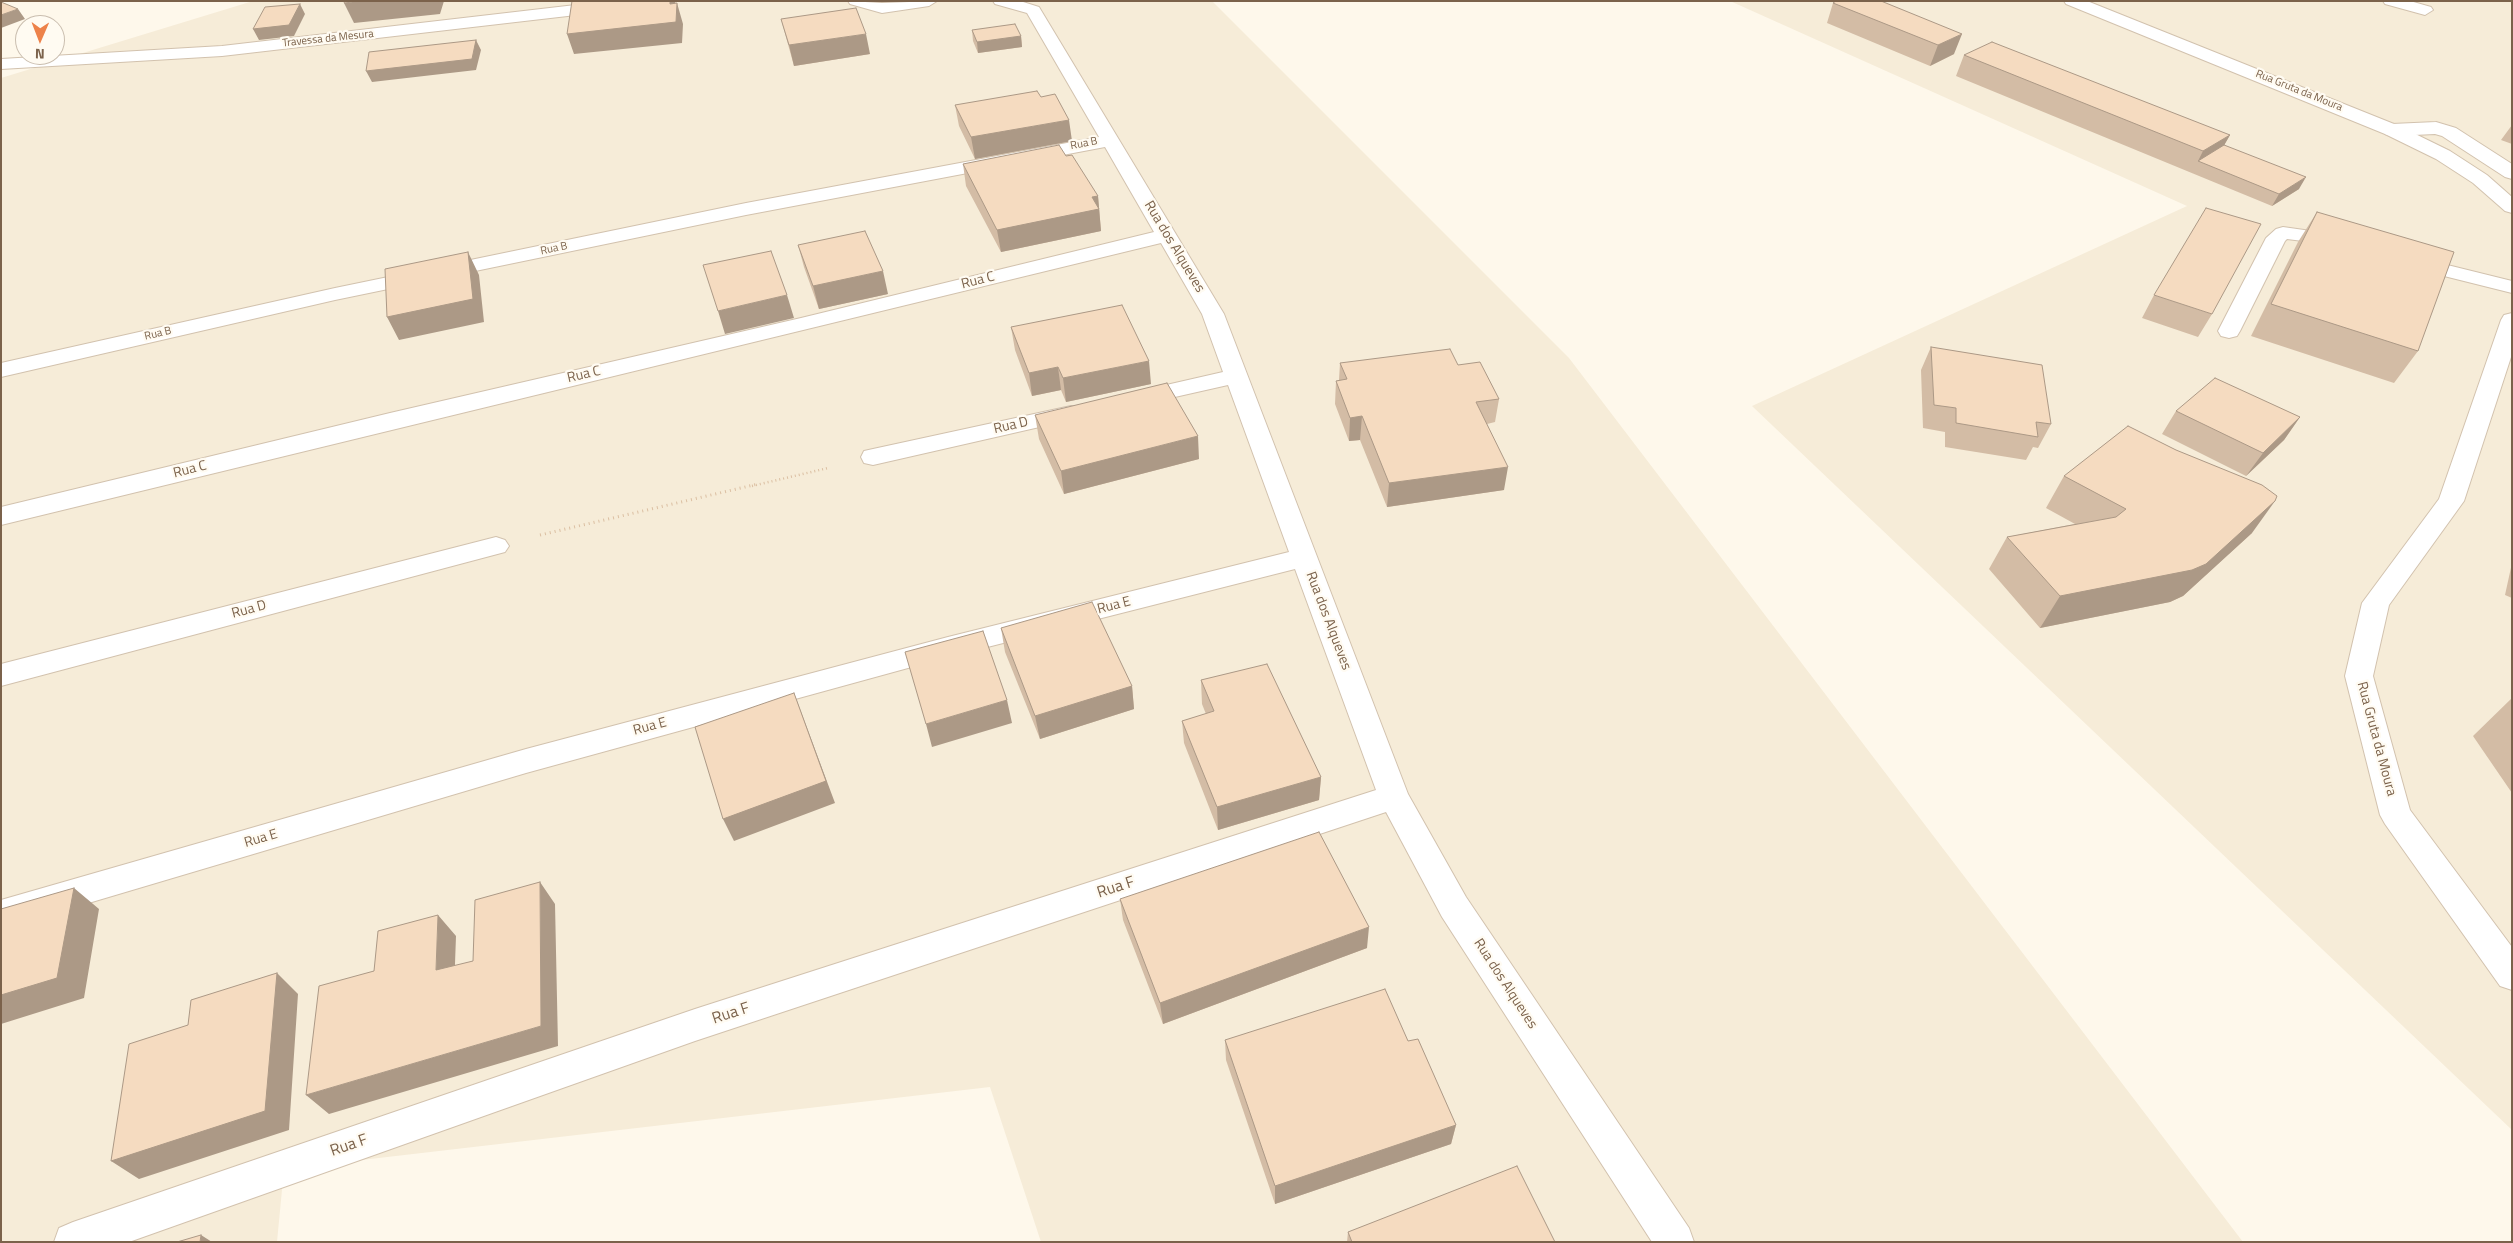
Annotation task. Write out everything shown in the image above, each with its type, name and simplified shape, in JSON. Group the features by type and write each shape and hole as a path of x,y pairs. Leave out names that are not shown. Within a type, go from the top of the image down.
{"street":[{"name":"Travessa da Mesura","path":"1,64 222,51 654,1"},
{"path":"856,1 882,8 929,1"},
{"name":"Rua dos Alqueves","path":"1001,1 1032,10 1213,314 1394,797 1454,907 1675,1242"},
{"name":"Rua Gruta da Moura","path":"2072,1 2392,130 2443,155 2473,174 2512,208"},
{"path":"2391,1 2426,10"},
{"path":"2392,130 2436,128 2449,132 2512,173"},
{"name":"Rua B","path":"1,370 335,294 746,209 1110,140"},
{"path":"2229,331 2276,238 2284,233 2304,235 2360,250"},
{"name":"Rua C","path":"1,516 390,421 802,325 1167,235"},
{"path":"2389,257 2512,288"},
{"name":"Rua Gruta da Moura","path":"2512,320 2451,501 2376,602 2359,676 2396,815 2512,976"},
{"name":"Rua D","path":"873,457 1236,376"},
{"name":"Rua D","path":"1,675 496,546"},
{"name":"Rua E","path":"1,915 526,760 948,647 1304,558"},
{"name":"Rua F","path":"73,1242 695,1025 1394,797"}],"path":[{"path":"496,546 873,457"}],"shaded area":[{"path":"253,1 1212,1 1569,358 2243,1242 1041,1242 990,1087 284,1169 277,1242 1,1242 1,78 44,65 65,65 65,58"},
{"path":"1730,1 2512,1 2512,1130 1752,406 2187,206"}],"building":[{"path":"345,1 361,1 344,3"},
{"path":"572,1 670,1 670,4 677,3 676,22 567,34"},
{"path":"1836,1 1881,1 1962,34 1938,45 1833,3"},
{"path":"1,2 18,9 1,15"},
{"path":"300,4 289,25 253,29 265,7"},
{"path":"856,8 866,34 789,45 781,19"},
{"path":"1015,24 1021,36 977,42 972,30"},
{"path":"476,40 472,59 366,71 369,52"},
{"path":"1992,42 2230,135 2203,151 1964,55"},
{"path":"1037,91 1041,97 1055,94 1069,120 971,137 955,105"},
{"path":"1059,145 1066,156 1072,155 1098,196 1092,197 1099,209 997,230 963,164"},
{"path":"2224,145 2306,177 2279,194 2198,161"},
{"path":"2206,208 2261,224 2212,314 2154,295"},
{"path":"2317,212 2454,252 2418,351 2271,304"},
{"path":"865,231 883,271 813,286 798,245"},
{"path":"771,251 787,295 718,311 703,265"},
{"path":"468,252 473,299 387,317 385,269"},
{"path":"1122,305 1149,361 1063,378 1058,367 1029,373 1011,327"},
{"path":"1931,347 2042,365 2051,424 2036,422 2038,437 1956,423 1956,408 1934,405"},
{"path":"1450,349 1458,365 1480,362 1499,399 1476,402 1508,467 1389,483 1362,416 1350,418 1336,381 1347,379 1340,363"},
{"path":"2215,378 2300,417 2263,453 2176,411"},
{"path":"1167,383 1198,436 1061,471 1035,415"},
{"path":"2128,426 2176,450 2262,485 2277,496 2275,501 2206,564 2192,570 2060,596 2007,537 2116,517 2126,509 2064,476"},
{"path":"1092,602 1132,686 1035,716 1001,628"},
{"path":"983,631 1007,700 926,724 905,652"},
{"path":"1267,664 1321,777 1217,807 1182,721 1214,711 1201,680"},
{"path":"794,693 826,781 723,819 695,727"},
{"path":"1319,832 1369,927 1160,1003 1120,899"},
{"path":"540,882 541,1026 306,1095 319,986 374,971 378,931 438,915 436,970 473,961 475,900"},
{"path":"74,888 57,978 1,995 1,909"},
{"path":"277,973 265,1111 111,1161 129,1044 188,1025 191,1000"},
{"path":"1385,989 1408,1041 1418,1039 1456,1125 1275,1186 1225,1040"},
{"path":"1517,1166 1555,1242 1352,1242 1348,1232"},
{"path":"201,1235 200,1242 177,1242"}]}
